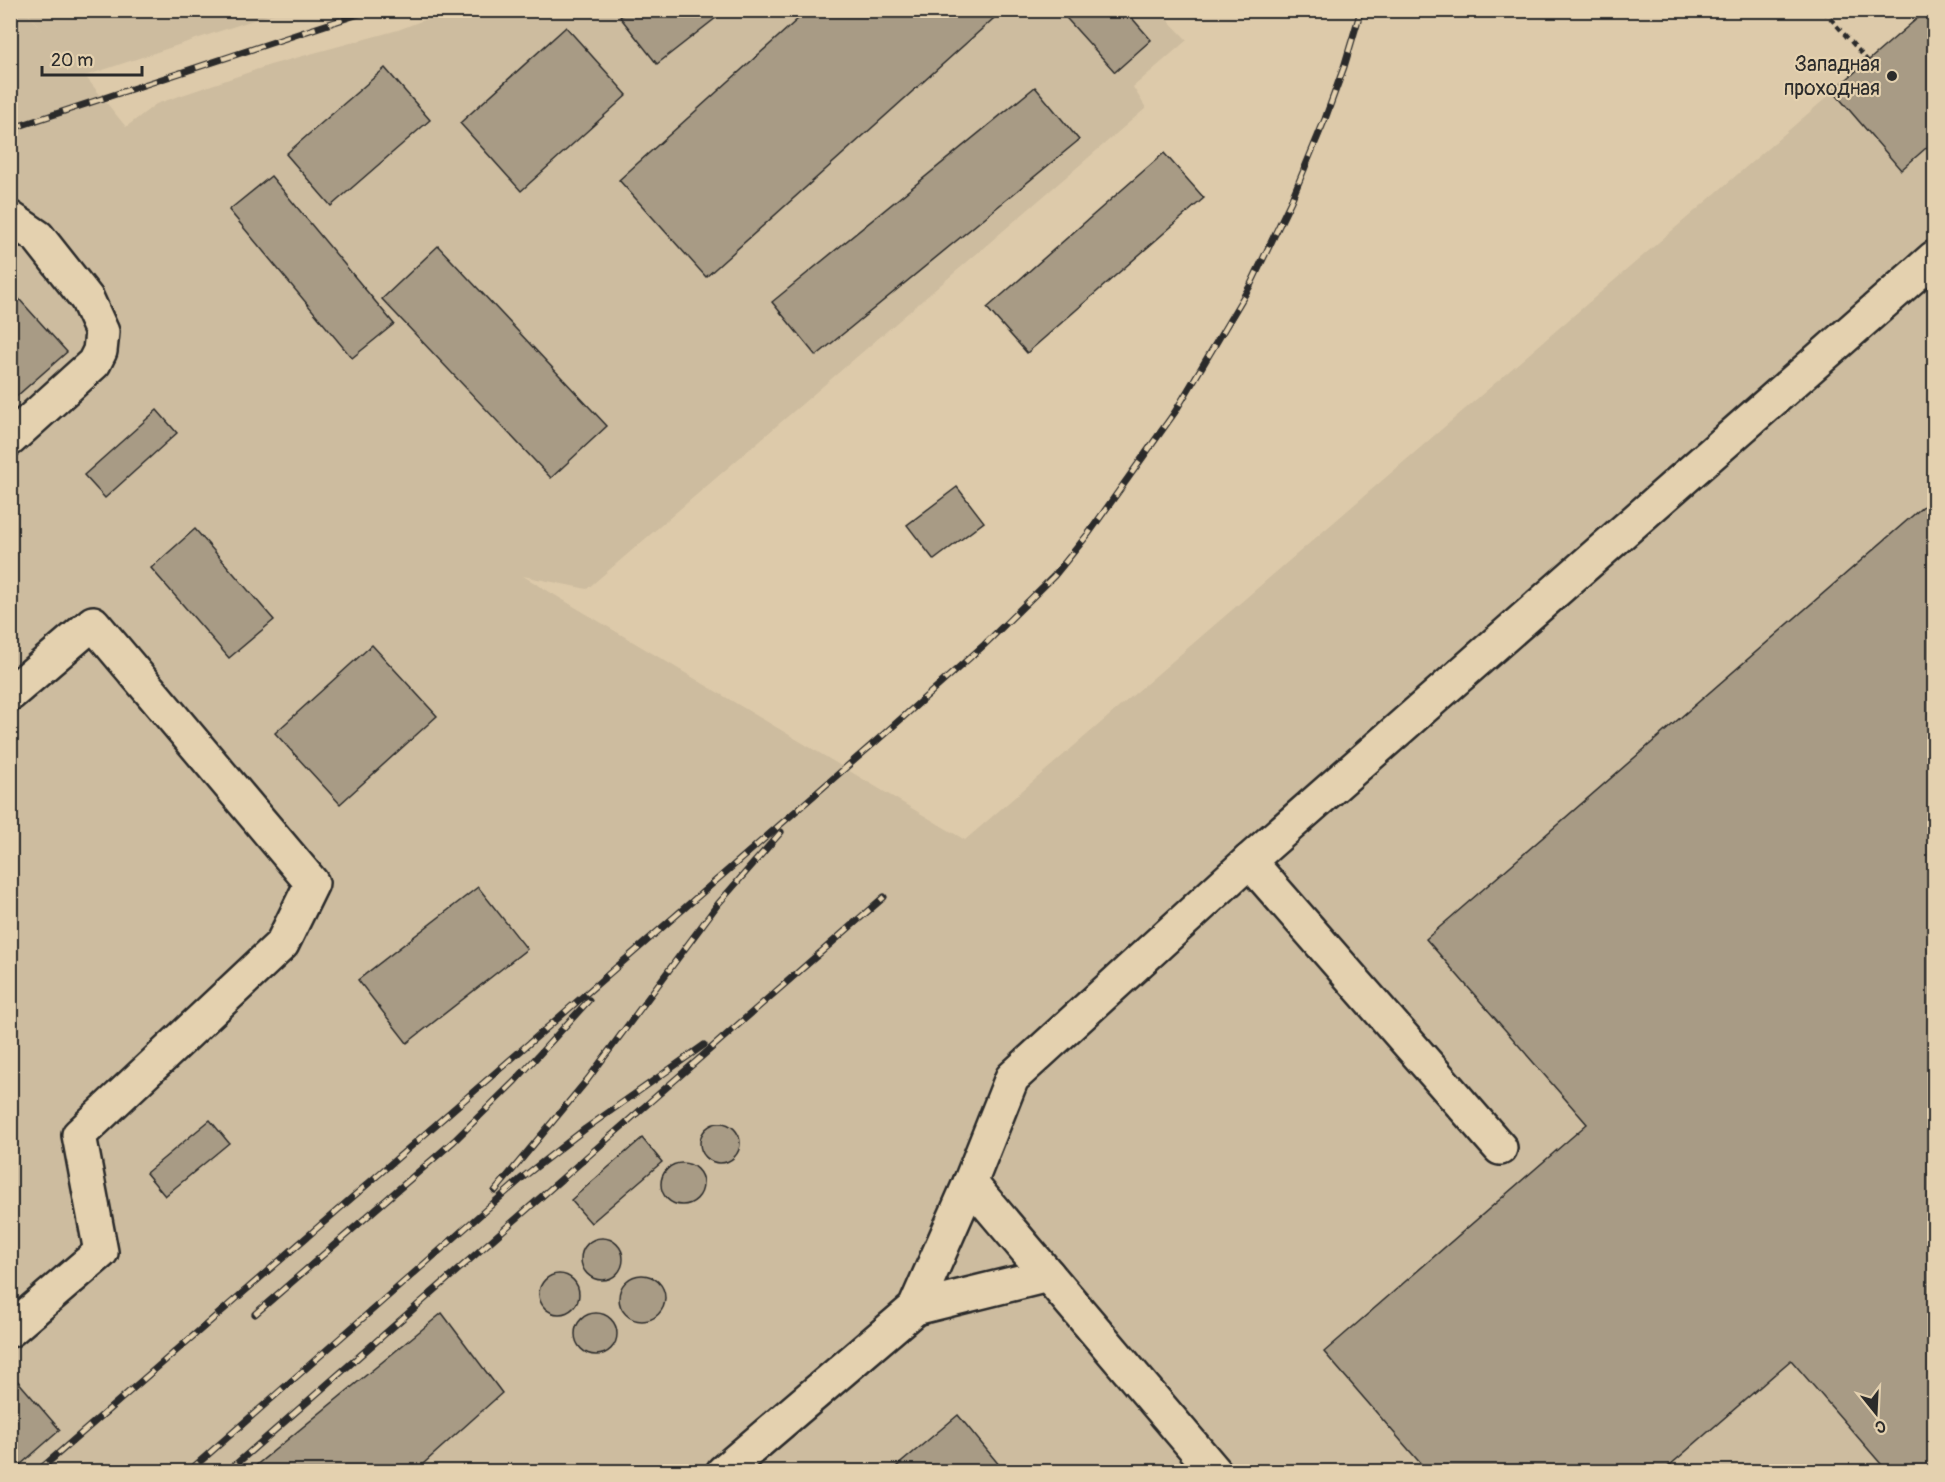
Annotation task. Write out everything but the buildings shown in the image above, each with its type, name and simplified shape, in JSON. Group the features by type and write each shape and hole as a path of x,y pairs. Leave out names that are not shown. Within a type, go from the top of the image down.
{"lane":[{"path":"10,218 38,237 87,299 102,332 100,351 94,363 10,438"},
{"path":"723,1472 915,1308 1012,1078 1249,861 1935,258"},
{"path":"10,694 93,623 312,883 282,944 79,1136 100,1252 10,1330"},
{"path":"1249,861 1500,1148"},
{"path":"969,1183 1215,1472"},
{"path":"915,1308 1048,1275"}],"path":[{"path":"1823,10 1868,61"}],"shaded area":[{"path":"10,11 25,11 43,31 26,11 280,11 85,76 126,127 156,104 270,65 398,30 447,11 1159,11 1187,40 1133,87 1146,108 587,589 523,576 965,840 1927,11 1934,11 1934,1471 11,1471"}],"railway":[{"path":"10,129 371,10"},
{"path":"37,1472 874,743 984,645 1054,576 1089,533 1175,412 1250,286 1291,201 1325,119 1361,10"},
{"path":"495,1191 588,1079 718,904 781,832"},
{"path":"227,1472 884,897"},
{"path":"255,1314 454,1141 515,1081 589,1000"},
{"path":"188,1472 522,1178 585,1129 704,1045"}],"place":[{"name":"Западная проходная","path":"1892,76"}]}
